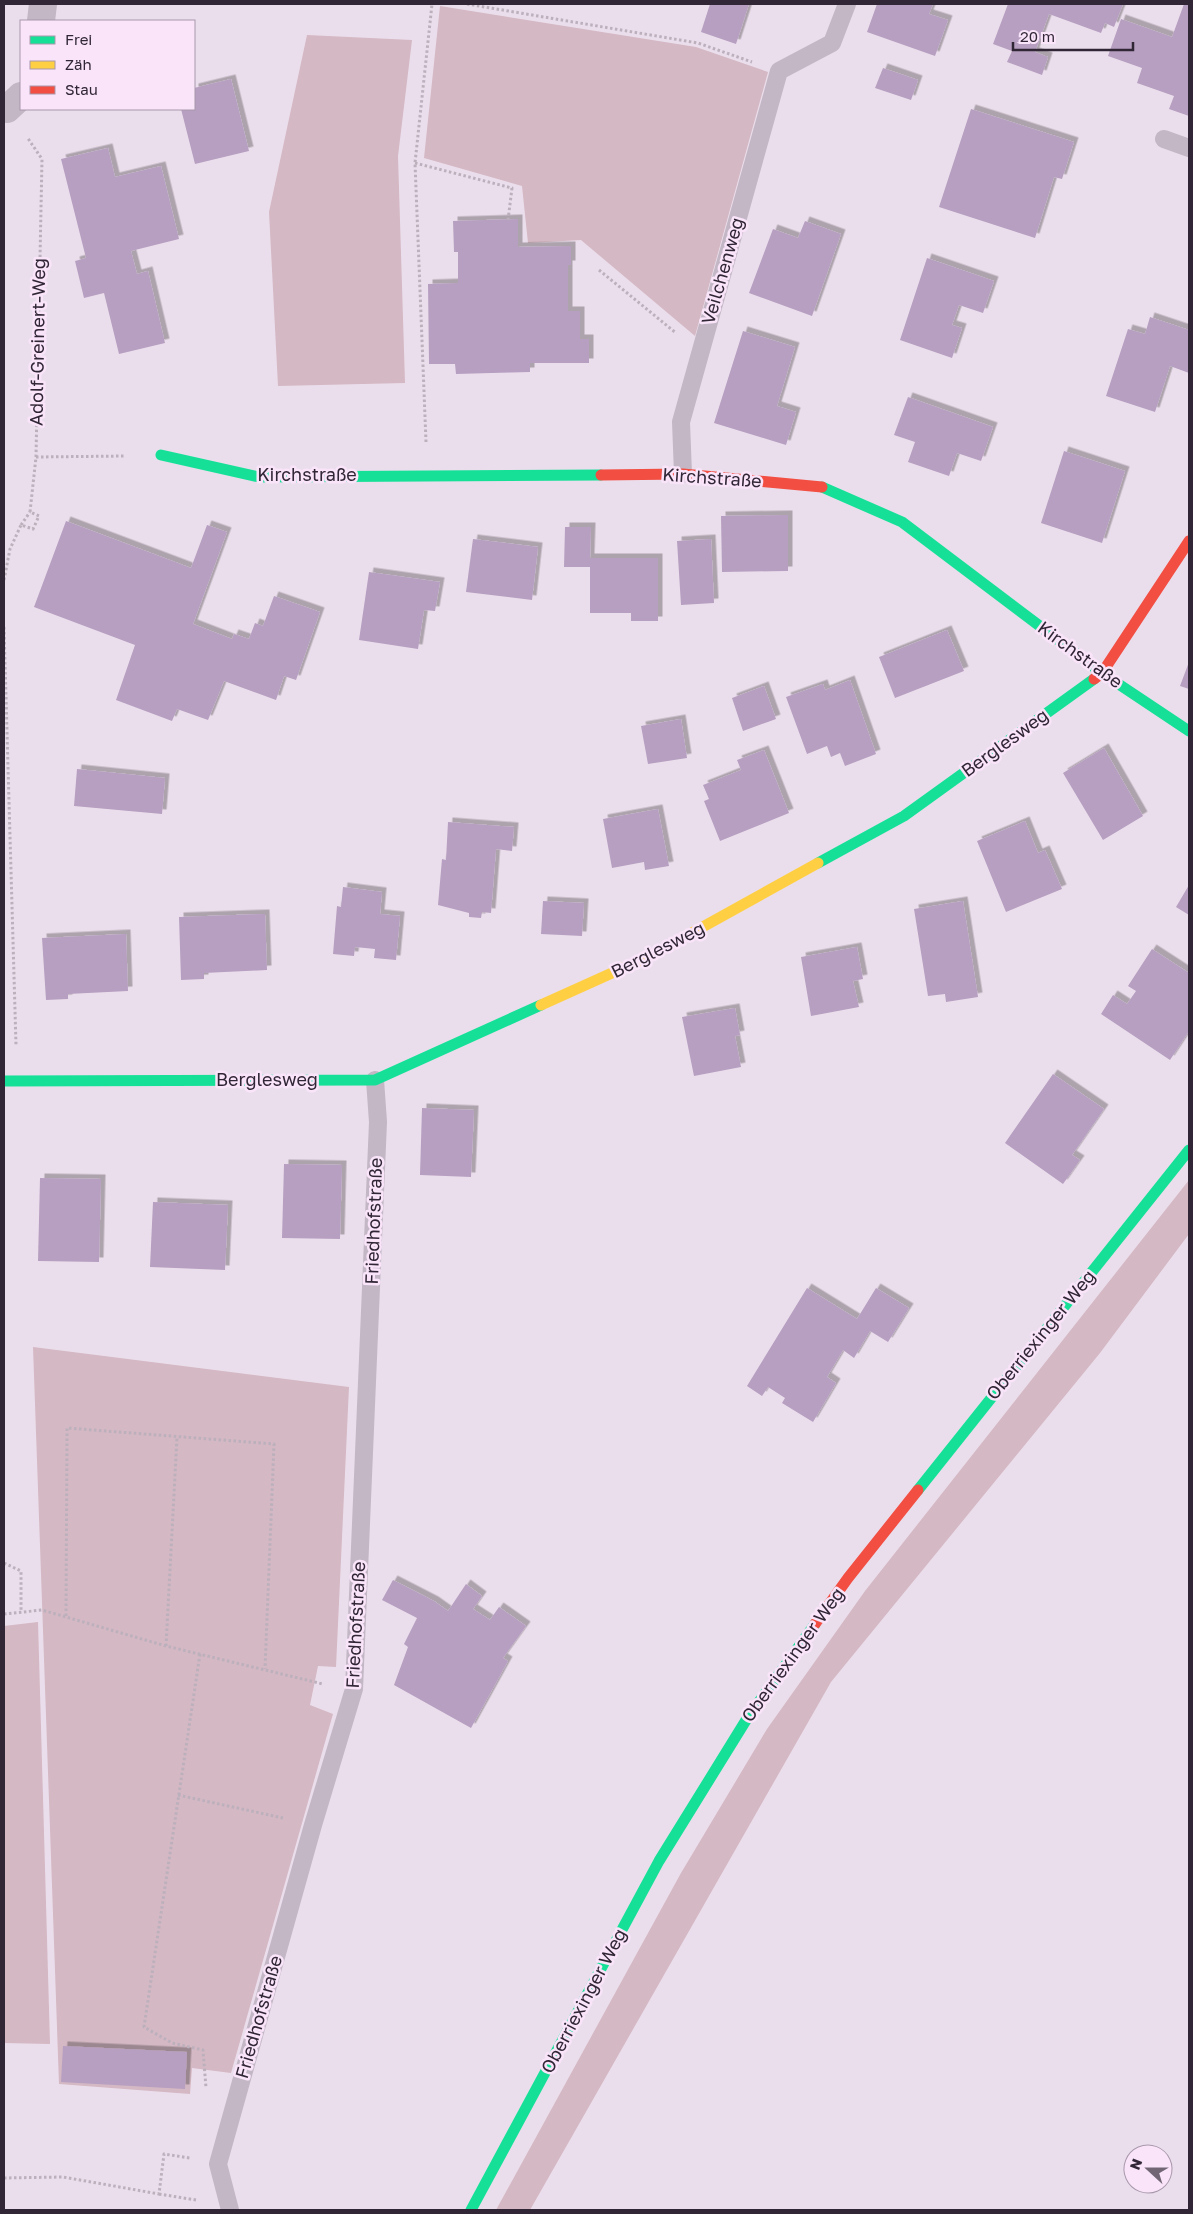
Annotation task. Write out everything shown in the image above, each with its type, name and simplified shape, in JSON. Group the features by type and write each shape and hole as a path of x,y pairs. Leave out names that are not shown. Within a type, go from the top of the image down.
{"street":[{"path":"41,20 42,4"},
{"name":"Kirchstraße","path":"161,455 260,477 683,474 823,487 902,522 1102,673 1189,731"},
{"name":"Berglesweg","path":"4,1081 375,1080 652,955 904,816 1102,673 1189,541"},
{"name":"Oberriexinger Weg","path":"471,2210 659,1861 748,1717 848,1578 1189,1150"}],"lane":[{"path":"779,71 832,43 847,4"},
{"name":"Veilchenweg","path":"683,474 681,422 779,71"},
{"path":"1164,139 1189,148"},
{"name":"Friedhofstraße","path":"218,2164 313,1826 354,1688 378,1122 375,1080"},
{"path":"218,2164 230,2210"}],"path":[{"path":"427,475 415,162 432,4"},
{"path":"467,4 698,42 779,71"},
{"name":"Adolf-Greinert-Weg","path":"14,103 42,159 36,457 30,512 39,516 33,529 21,525"},
{"path":"415,162 512,188 508,220"},
{"path":"599,270 690,345 701,349"},
{"path":"36,457 161,455"},
{"path":"4,580 10,549 21,525 30,512"},
{"path":"4,627 18,1081"},
{"path":"66,1616 67,1428 274,1444 265,1669"},
{"path":"166,1646 177,1437"},
{"path":"4,1563 21,1571 22,1611"},
{"path":"4,1614 42,1610 166,1646 314,1682 354,1688"},
{"path":"200,1654 144,2027 172,2043 203,2050 204,2070"},
{"path":"178,1795 313,1826"},
{"path":"160,2194 164,2154 218,2164"},
{"path":"4,2178 63,2177 182,2198"}],"shaded area":[{"path":"440,6 696,47 768,72 695,336 581,240 528,243 522,186 424,158"},
{"path":"307,35 412,40 398,156 405,383 278,386 269,212"},
{"path":"1189,1180 1189,1234 1100,1353 831,1682 530,2210 496,2210 681,1873 767,1729 865,1591"},
{"path":"33,1347 349,1387 336,1667 318,1666 310,1705 333,1714 231,2073 192,2068 190,2094 59,2084"},
{"path":"38,1622 50,2044 4,2043 4,1626"}],"building":[{"path":"710,4 749,4 736,44 701,32"},
{"path":"877,4 933,4 929,14 948,20 935,56 867,32"},
{"path":"1008,4 1123,4 1114,27 1105,23 1101,33 1049,14 1035,52 1048,57 1042,75 1007,62 1012,51 993,44"},
{"path":"1184,4 1189,5 1189,116 1169,109 1174,96 1137,83 1142,68 1108,56 1121,19 1172,37"},
{"path":"883,68 918,80 911,100 875,88"},
{"path":"231,79 249,151 195,164 181,110 195,110 195,88"},
{"path":"971,109 1074,142 1062,179 1054,177 1035,238 939,207"},
{"path":"108,148 115,177 161,166 179,239 131,251 137,274 148,271 165,343 119,354 104,293 84,298 75,261 86,258 61,159"},
{"path":"518,219 518,247 571,246 571,265 568,265 568,311 580,311 580,339 589,339 589,363 530,363 530,372 456,374 455,364 429,364 428,284 458,283 458,252 454,252 453,221"},
{"path":"805,221 841,234 812,316 749,293 773,229 798,238"},
{"path":"927,258 994,281 983,313 959,305 952,325 962,328 952,358 900,340"},
{"path":"1150,317 1189,330 1189,373 1170,366 1155,412 1106,396 1128,329 1145,334"},
{"path":"743,331 795,347 777,406 796,412 786,445 714,423"},
{"path":"908,397 993,427 981,461 957,453 949,476 908,462 915,442 894,435"},
{"path":"1064,451 1125,471 1102,543 1041,523"},
{"path":"788,515 788,571 722,572 721,516"},
{"path":"66,521 191,568 207,525 227,532 193,624 232,639 234,634 249,639 255,623 263,626 274,596 320,612 296,680 284,676 276,700 224,681 208,720 177,709 172,721 116,700 135,645 34,607"},
{"path":"565,527 591,527 590,558 658,558 658,621 631,621 631,613 590,613 590,567 564,567"},
{"path":"473,539 538,547 532,600 466,592"},
{"path":"711,539 714,603 681,605 677,541"},
{"path":"369,572 440,582 435,611 424,610 418,649 359,640"},
{"path":"947,630 964,671 895,698 879,657"},
{"path":"1189,662 1189,689 1180,686"},
{"path":"850,680 876,754 845,766 840,753 831,757 827,746 807,754 786,697 823,684 825,690"},
{"path":"764,686 776,719 743,731 732,698"},
{"path":"681,719 687,758 648,764 641,726"},
{"path":"1104,748 1143,816 1103,840 1063,773"},
{"path":"764,750 789,813 720,841 704,801 709,799 703,785 741,770 737,760"},
{"path":"77,769 165,778 162,814 74,806"},
{"path":"658,809 669,866 645,870 644,862 612,868 603,819"},
{"path":"1025,821 1038,853 1045,850 1062,889 1006,912 977,841"},
{"path":"448,822 514,827 512,851 496,849 491,913 482,912 481,918 469,917 469,913 438,905 442,859 446,860"},
{"path":"1189,885 1189,915 1176,907"},
{"path":"343,887 382,892 380,914 400,916 396,960 374,958 375,949 355,947 354,956 333,954 337,906 341,907"},
{"path":"543,901 584,903 582,936 541,934"},
{"path":"963,901 978,997 946,1002 945,994 928,996 914,909"},
{"path":"265,914 267,970 204,973 204,979 181,980 179,917"},
{"path":"126,934 128,991 68,994 68,999 46,1000 42,938"},
{"path":"857,947 863,979 853,981 859,1007 811,1016 801,957"},
{"path":"1152,949 1189,973 1189,1031 1170,1060 1101,1014 1113,995 1127,1004 1136,991 1128,986"},
{"path":"735,1008 740,1035 735,1036 741,1067 694,1076 682,1017"},
{"path":"1053,1074 1104,1109 1072,1155 1080,1160 1063,1184 1005,1143"},
{"path":"422,1108 474,1110 471,1177 420,1175"},
{"path":"284,1164 342,1165 340,1239 282,1238"},
{"path":"40,1178 101,1179 99,1262 38,1261"},
{"path":"153,1202 228,1205 225,1270 150,1267"},
{"path":"807,1288 857,1319 876,1288 909,1308 888,1342 870,1331 854,1358 843,1350 827,1377 836,1383 813,1422 782,1403 785,1398 768,1387 762,1396 747,1386"},
{"path":"393,1580 434,1601 448,1611 466,1584 482,1596 473,1609 490,1620 499,1607 526,1626 503,1658 508,1661 471,1728 394,1685 408,1647 404,1644 417,1618 382,1600"},
{"path":"63,2046 187,2052 185,2089 61,2082"}],"traffic: fast":[{"path":"161,455 259,477 601,475"},
{"path":"822,487 902,522 1102,673 1189,731"},
{"path":"818,863 904,816 1094,679"},
{"path":"4,1081 375,1080 541,1005"},
{"path":"918,1490 1189,1150"},
{"path":"471,2210 659,1861 748,1717 815,1624"}],"traffic: slow":[{"path":"541,1005 652,955 818,863"}],"traffic: jam":[{"path":"601,475 683,474 822,487"},
{"path":"1094,679 1102,673 1189,541"},
{"path":"815,1624 848,1578 918,1490"}]}
